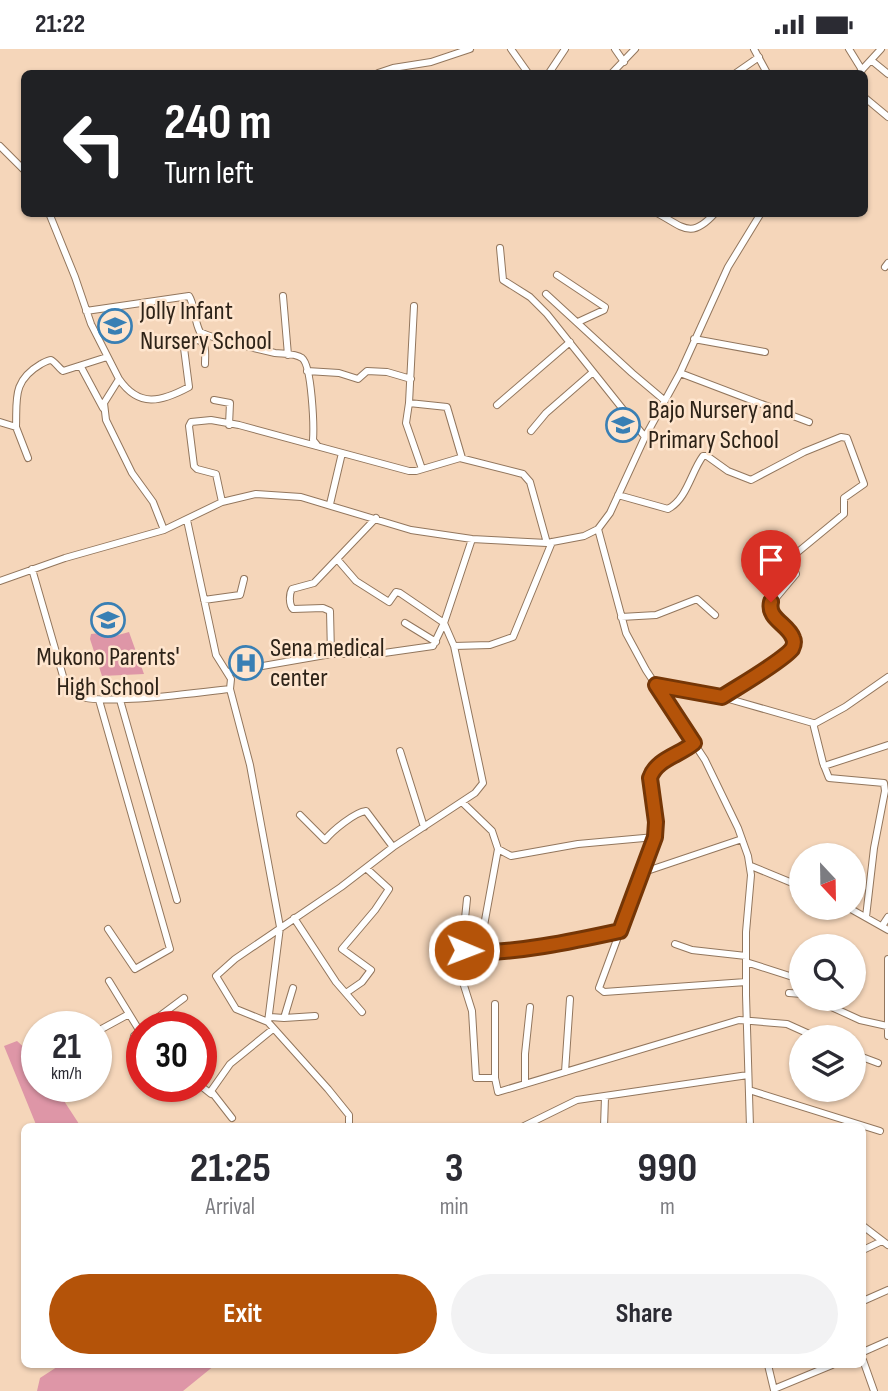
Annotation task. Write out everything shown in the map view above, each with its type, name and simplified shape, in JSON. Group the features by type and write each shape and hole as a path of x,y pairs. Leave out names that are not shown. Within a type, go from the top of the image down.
{"street":[{"path":"387,70 431,62 470,49"},
{"path":"511,49 526,70"},
{"path":"554,70 565,49"},
{"path":"615,49 624,62"},
{"path":"615,70 635,49"},
{"path":"754,49 766,70"},
{"path":"849,49 860,70"},
{"path":"863,70 881,49"},
{"path":"740,70 759,57"},
{"path":"872,60 888,73"},
{"path":"868,100 888,117"},
{"path":"0,146 21,167"},
{"path":"51,217 86,311 107,357 118,379 132,395 150,400 189,387 184,348 186,342 199,339 202,341 205,363"},
{"path":"663,217 678,226 695,229 710,217"},
{"path":"0,581 164,530 240,496 269,493 330,504 423,533 472,539 549,543 584,536 604,523 645,437 680,373 728,267 759,217"},
{"path":"500,248 499,261 503,280 537,303 645,437"},
{"path":"557,275 605,307 604,310 578,322"},
{"path":"546,294 664,400"},
{"path":"86,311 189,296 200,332 302,359 307,371 314,415 313,440 318,446"},
{"path":"283,296 288,355"},
{"path":"414,306 406,423 422,469"},
{"path":"694,339 765,352"},
{"path":"497,405 570,342"},
{"path":"28,458 16,427 15,395 31,370 50,360 64,371 107,357"},
{"path":"81,367 132,473 153,502 164,530"},
{"path":"307,371 340,373 358,379 367,371 387,372 411,379"},
{"path":"531,431 593,372"},
{"path":"680,373 809,422"},
{"path":"103,408 118,379"},
{"path":"214,400 230,404 229,425"},
{"path":"409,403 447,407 462,458"},
{"path":"222,502 216,474 197,469 194,465 189,426 191,422 202,420 276,434 409,471 462,458 526,475 549,543 513,637 490,645 454,646"},
{"path":"0,422 16,427"},
{"path":"618,495 663,510 668,509 674,506 683,493 704,456 727,471 751,480 804,452 841,436 846,438 864,484 844,498 844,513 793,556 791,560 796,574 769,605 777,620 793,636 794,645 770,665 722,697"},
{"path":"330,504 342,453"},
{"path":"331,654 330,611 323,608 293,610 290,591 314,583 376,518"},
{"path":"187,520 216,655 232,680 230,689 250,765 280,927 269,1020 273,1029 346,1110 349,1123"},
{"path":"598,529 621,617 635,651 694,743 723,795 751,866 746,959 749,1123"},
{"path":"228,673 331,654 377,654 433,646 444,623 472,539"},
{"path":"315,1016 269,1020 236,1009 220,987 216,976 235,959 393,847 479,790 483,783 454,646 444,623 400,593 396,593 389,602 356,581 344,571 337,559"},
{"path":"32,569 65,683 74,694 99,700 120,700 230,689"},
{"path":"204,600 240,595 244,579"},
{"path":"621,617 656,615 696,599 715,615"},
{"path":"405,623 436,642"},
{"path":"656,685 722,697 814,724 845,707 888,677"},
{"path":"99,700 170,949 135,969 108,929"},
{"path":"120,700 177,900"},
{"path":"814,724 829,778 881,782 886,786 874,848 866,917 885,928 888,917"},
{"path":"694,743 657,765 652,771 650,778 656,822 655,837 600,986 601,991 746,982"},
{"path":"824,766 888,745"},
{"path":"400,751 424,827"},
{"path":"462,802 492,831 498,849 479,944 480,953"},
{"path":"300,815 325,840 332,831 366,810 393,847"},
{"path":"498,849 511,856 578,844 655,837"},
{"path":"641,873 742,839"},
{"path":"751,866 789,882"},
{"path":"346,993 362,982 371,970 342,949 376,910 389,889 366,868"},
{"path":"467,899 464,952 480,953 552,945 620,931"},
{"path":"294,918 362,1012"},
{"path":"675,944 683,949 746,959 789,975"},
{"path":"480,953 462,971 461,976 472,1011 477,1078 495,1078"},
{"path":"888,959 888,1036"},
{"path":"109,981 128,1011"},
{"path":"284,1018 293,988"},
{"path":"167,1011 184,998"},
{"path":"565,1072 570,999"},
{"path":"495,1004 495,1078 498,1092 747,1019 790,1025"},
{"path":"525,1084 530,1007"},
{"path":"840,1011 860,1020 887,1026"},
{"path":"217,1085 230,1064 273,1029"},
{"path":"866,1058 878,1063"},
{"path":"530,1123 572,1101 748,1075"},
{"path":"749,1090 854,1123"},
{"path":"604,1097 604,1123"},
{"path":"217,1101 232,1118"},
{"path":"866,1127 880,1131"},
{"path":"866,1228 885,1243"},
{"path":"866,1249 885,1243"},
{"path":"866,1300 888,1290"},
{"path":"866,1351 888,1341"},
{"path":"769,1368 774,1390 825,1368"},
{"path":"866,1368 874,1391"}],"shaded area":[{"path":"110,632 111,637 129,632 144,674 102,676 90,639 91,634"},
{"path":"17,1041 21,1045 21,1088 4,1046"},
{"path":"27,1102 65,1102 78,1123 35,1123"},
{"path":"55,1368 211,1368 183,1391 37,1391 40,1378"}],"place":[{"name":"Jolly Infant Nursery School","path":"115,326"},
{"name":"Bajo Nursery and Primary School","path":"623,425"},
{"name":"Mukono Parents' High School","path":"108,620"},
{"name":"Sena medical center","path":"246,663"}],"route":[{"path":"464,950 466,953 480,953 552,945 620,931 655,837 656,822 650,778 652,771 657,765 694,743 656,685 722,697 770,665 792,649 794,643 793,636 769,609 771,602"}]}
